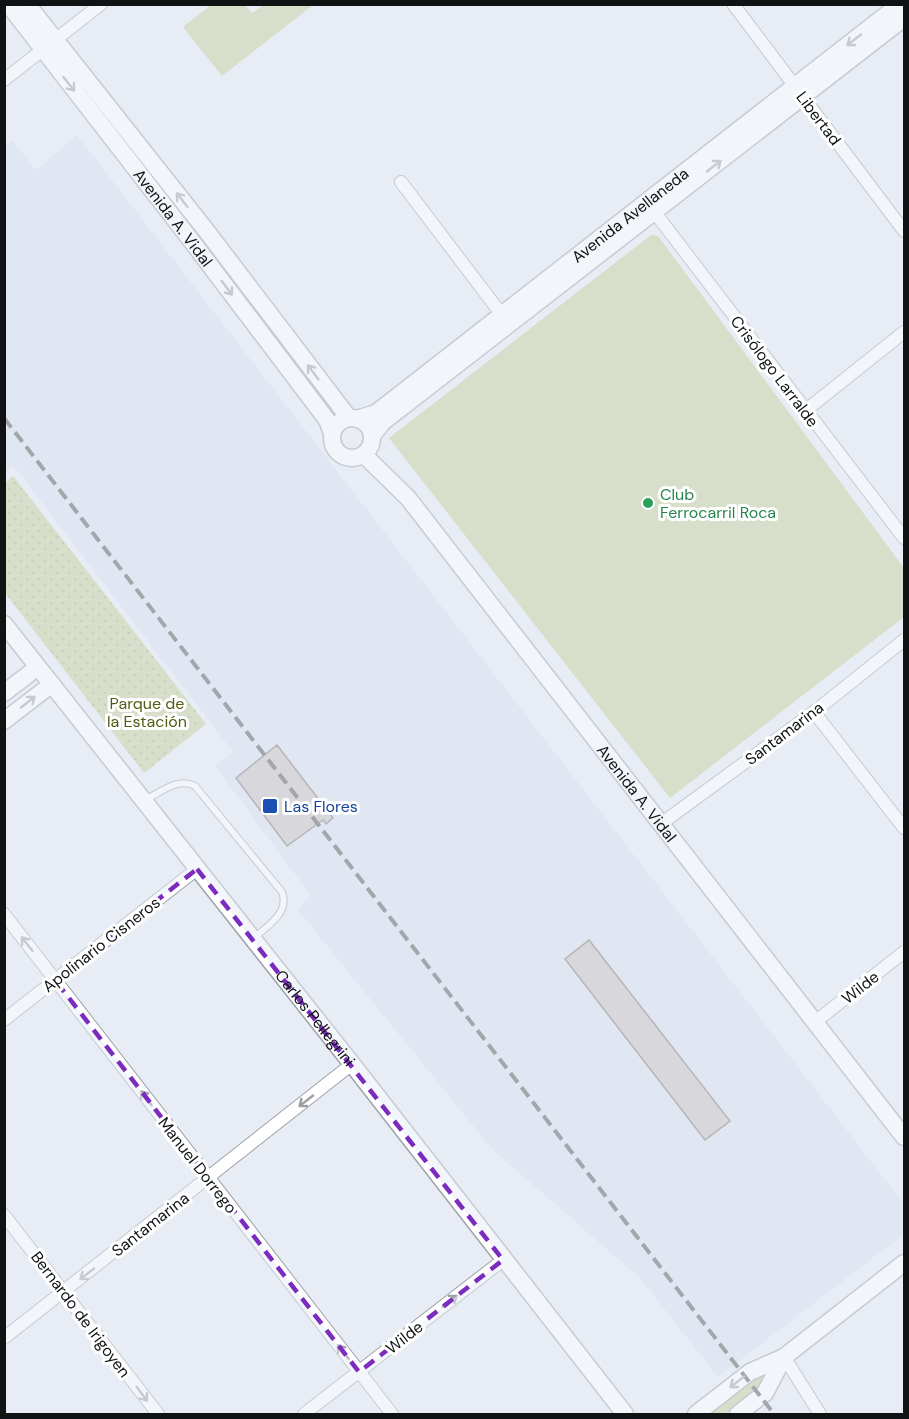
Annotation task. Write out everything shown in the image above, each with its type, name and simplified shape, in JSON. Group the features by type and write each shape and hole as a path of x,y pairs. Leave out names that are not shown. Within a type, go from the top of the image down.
{"street":[{"name":"Avenida A. Vidal","path":"8,4 49,46 205,229 353,418"},
{"name":"Avenida A. Vidal","path":"27,4 49,46 190,239 327,420 332,433"},
{"path":"4,81 101,4"},
{"name":"Libertad","path":"733,4 904,231"},
{"name":"Avenida Avellaneda","path":"799,92 900,4"},
{"name":"Avenida Avellaneda","path":"353,418 376,413 506,319 799,92 904,18"},
{"path":"401,182 506,319"},
{"name":"Crisólogo Larralde","path":"650,207 904,538"},
{"path":"190,239 205,229"},
{"name":"Avenida Avellaneda","path":"372,436 383,422 506,319"},
{"path":"805,411 904,332"},
{"path":"353,418 367,425 372,436 369,449 353,459 340,456 333,446 332,433 338,423 353,418"},
{"name":"Avenida A. Vidal","path":"364,454 408,498 904,1137"},
{"name":"Carlos Pellegrini","path":"4,624 352,1064 624,1414"},
{"name":"Santamarina","path":"662,823 814,711 904,640"},
{"path":"4,693 38,667"},
{"path":"4,721 52,684"},
{"path":"814,711 904,828"},
{"name":"Apolinario Cisneros","path":"4,1020 197,869"},
{"name":"Manuel Dorrego","path":"4,914 392,1414"},
{"name":"Wilde","path":"815,1022 904,952"},
{"name":"Santamarina","path":"4,1338 352,1064"},
{"name":"Bernardo de Irigoyen","path":"4,1215 158,1414"},
{"name":"Wilde","path":"304,1414 503,1260"},
{"path":"696,1414 750,1372 784,1358 904,1263"},
{"path":"738,1414 765,1393 784,1358"},
{"path":"784,1358 820,1414"}],"lane":[{"path":"143,801 178,783 188,782 195,786 282,892 284,907 280,914 253,938"}],"highlighted area":[{"path":"197,869 503,1260 359,1372 55,980"}],"shaded area":[{"path":"77,135 904,1204 904,1234 718,1377 640,1278 493,1150 297,909 311,896 215,766 233,752 13,465 5,473 5,146 12,140 36,170"}],"green space":[{"path":"212,4 245,5 252,13 264,5 313,5 222,76 183,27"},
{"name":"Club Ferrocarril Roca","path":"651,235 658,236 904,568 904,617 670,798 389,438"},
{"path":"209,247 338,414 334,417 205,250"},
{"name":"Parque de la Estación","path":"13,476 206,724 144,773 5,593 5,483"},
{"path":"758,1372 766,1383 726,1414 705,1414"}],"building":[{"path":"277,745 333,818 326,824 323,820 287,846 236,778"},
{"path":"589,940 730,1121 705,1140 565,959"}],"railway":[{"path":"4,418 774,1414"}],"place":[{"name":"Club Ferrocarril Roca","path":"648,503"},
{"name":"Las Flores","path":"270,806"}]}
